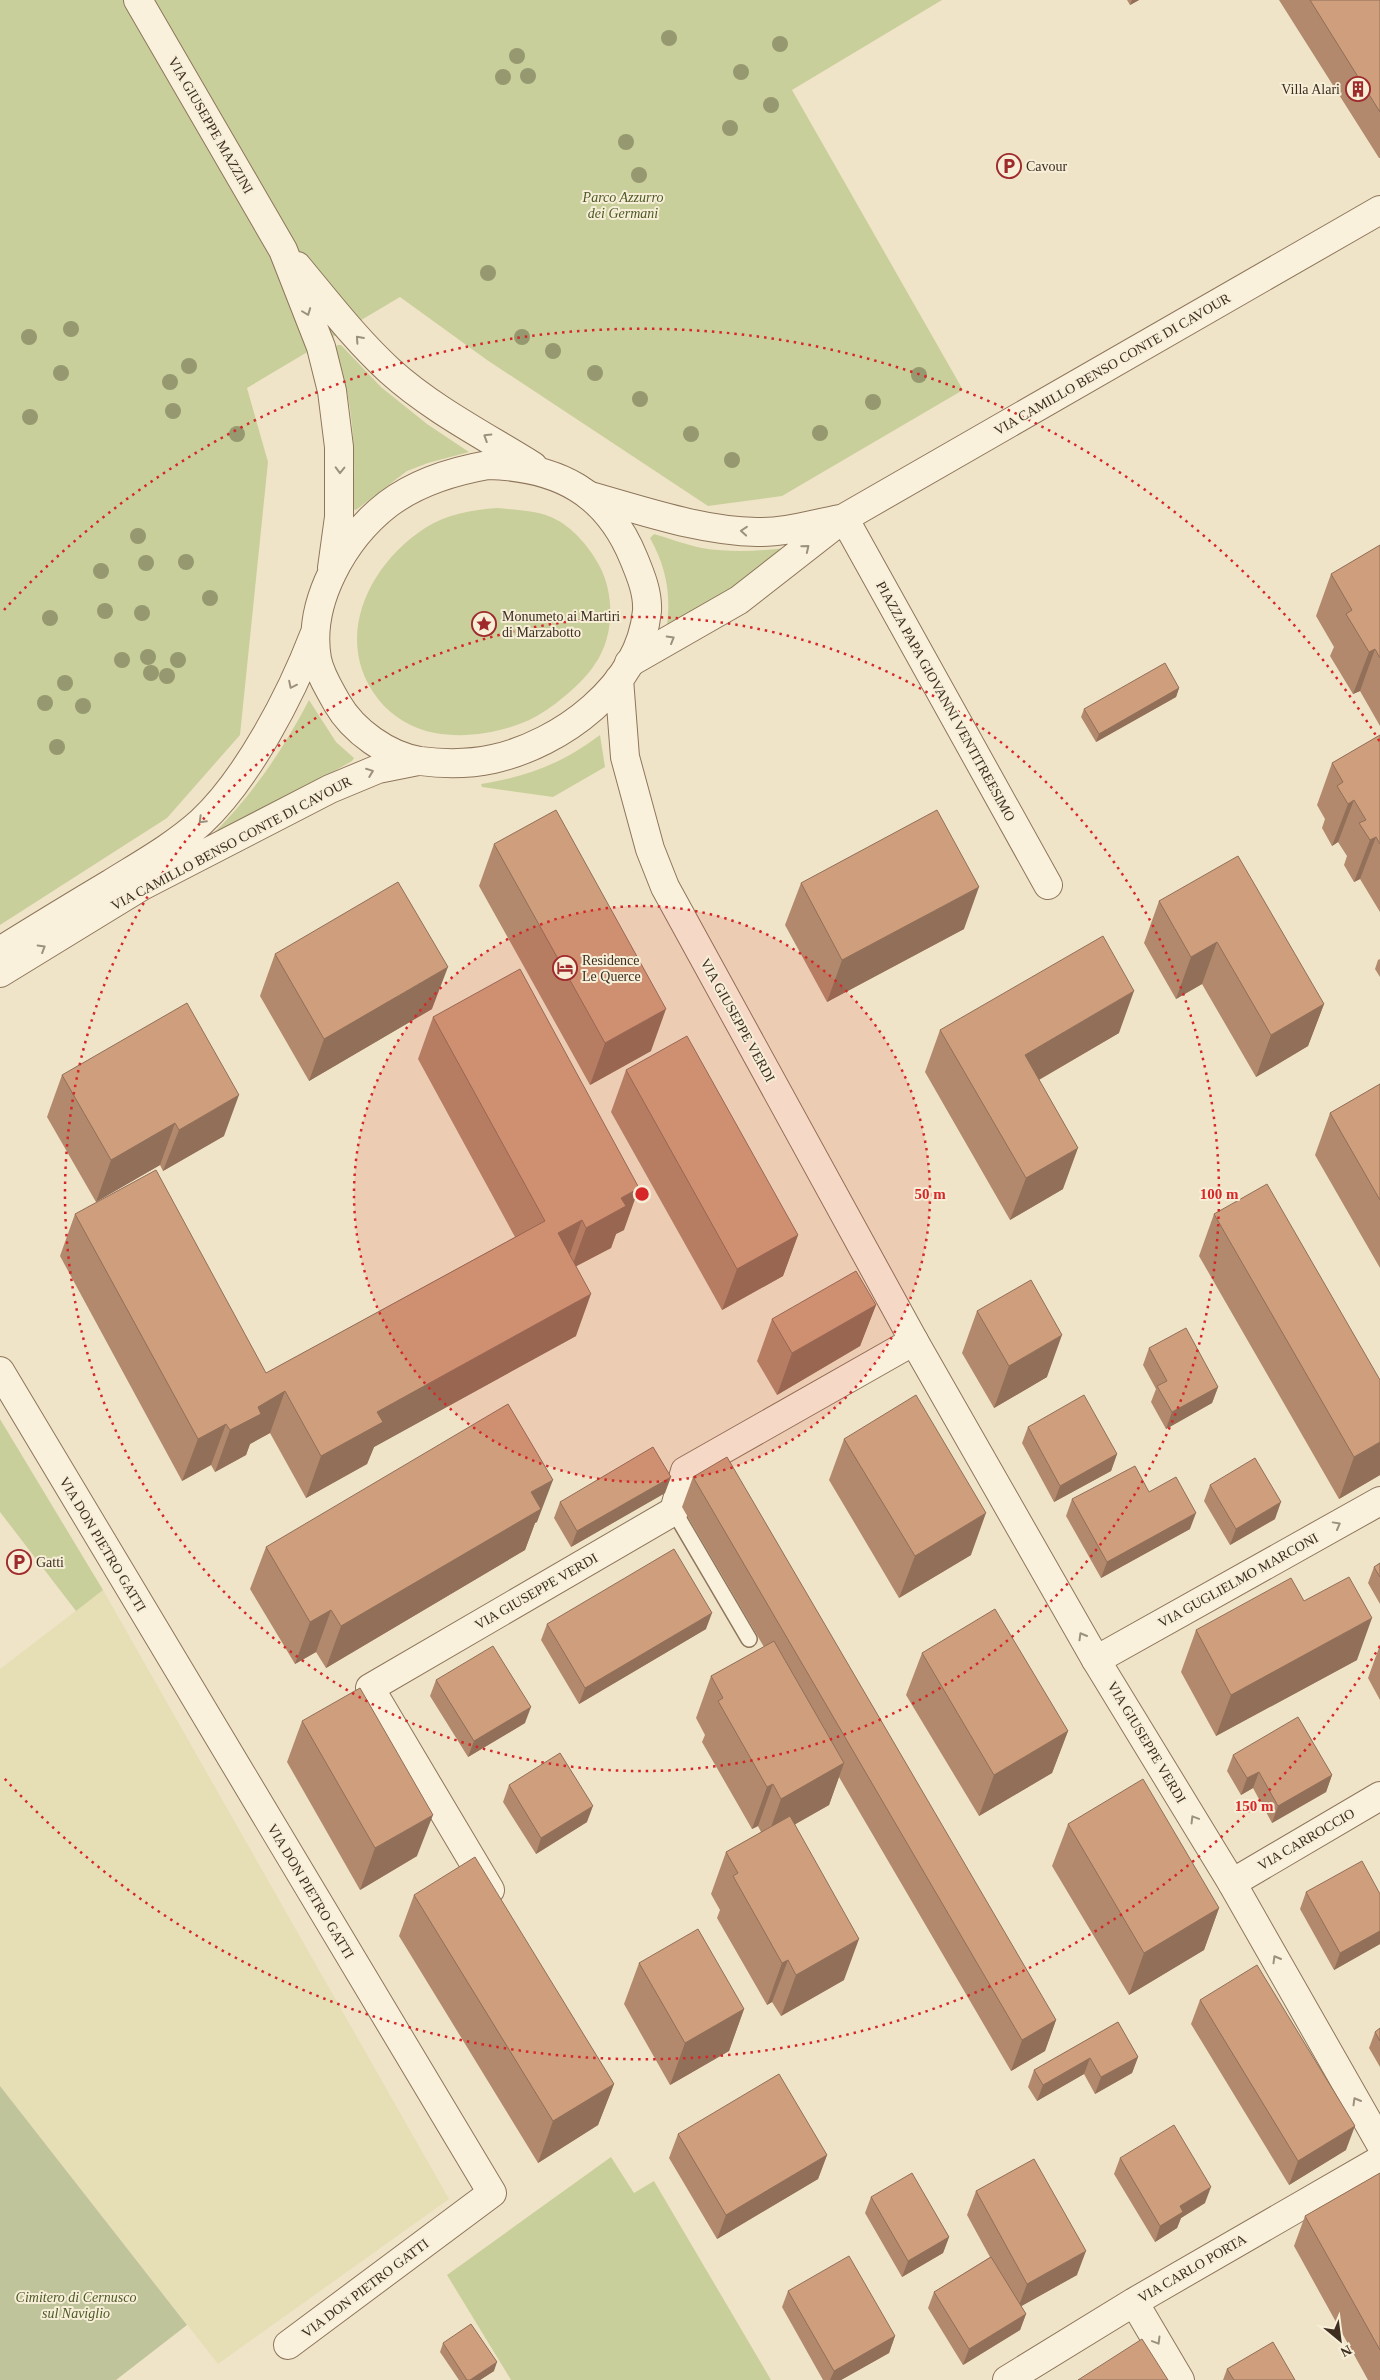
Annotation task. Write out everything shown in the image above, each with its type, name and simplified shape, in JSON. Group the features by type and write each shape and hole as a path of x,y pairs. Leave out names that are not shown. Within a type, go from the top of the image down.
{"street":[{"name":"VIA GIUSEPPE MAZZINI","path":"138,0 283,250 321,348 337,419 340,465 339,517 330,578"},
{"name":"VIA CAMILLO BENSO CONTE DI CAVOUR","path":"624,671 739,600 844,518 1380,210"},
{"name":"VIA GIUSEPPE MAZZINI","path":"283,250 352,332 392,373 425,398 544,473"},
{"path":"488,465 515,467 563,478 590,496 604,508 625,539 647,596 647,612 643,630 624,671 578,721 538,742 493,759 466,762 418,761 380,745 354,725 342,712 322,674 317,659 318,624 322,602 330,578 347,549 375,516 390,503 430,481 469,468 488,465"},
{"name":"VIA CAMILLO BENSO CONTE DI CAVOUR","path":"590,496 712,528 739,531 780,530 844,518"},
{"name":"PIAZZA PAPA GIOVANNI VENTITREESIMO","path":"844,518 1048,885"},
{"name":"VIA CAMILLO BENSO CONTE DI CAVOUR","path":"0,951 166,850 202,820 239,776 260,742 297,675 318,624"},
{"name":"VIA GIUSEPPE VERDI","path":"624,671 625,758 650,849 665,887 914,1341 1096,1660 1232,1882 1380,2143"},
{"name":"VIA CAMILLO BENSO CONTE DI CAVOUR","path":"0,973 142,886 330,789 378,769 418,761"},
{"path":"674,1511 685,1471 914,1341"},
{"name":"VIA DON PIETRO GATTI","path":"0,1371 492,2193 288,2345"},
{"name":"VIA GUGLIELMO MARCONI","path":"1096,1660 1380,1501"},
{"name":"VIA GIUSEPPE VERDI","path":"503,1914 370,1688 674,1511"},
{"name":"VIA CARROCCIO","path":"1232,1882 1380,1796"},
{"name":"VIA CARLO PORTA","path":"1007,2380 1134,2302 1380,2160"},
{"path":"1134,2302 1180,2380"}],"lane":[{"path":"674,1511 749,1639"}],"shaded area":[{"path":"103,1590 449,2199 218,2364 0,2086 0,1669"}],"green space":[{"name":"Parco Azzurro dei Germani","path":"0,0 942,0 792,90 963,390 782,496 708,506 487,360 400,297 247,388 268,462 240,735 167,818 0,925"},
{"path":"337,345 341,345 381,387 427,424 469,452 407,471 356,510 353,509 354,447 350,408 335,349"},
{"path":"497,508 528,511 550,517 576,534 592,553 605,578 610,603 609,629 606,642 595,664 576,686 551,707 535,717 512,727 473,735 447,735 419,729 396,717 378,699 364,676 358,653 358,629 363,605 373,583 387,562 425,528 442,519 460,514"},
{"path":"654,534 696,547 729,551 769,550 809,545 667,625 668,591 660,559 650,538"},
{"path":"309,700 336,742 354,758 352,761 216,839 213,834 228,819 266,771 289,736"},
{"path":"600,735 605,767 553,797 482,787 481,784 529,773 558,761"},
{"path":"0,1419 103,1590 76,1611 0,1512"},
{"name":"Cimitero di Cernusco sul Naviglio","path":"0,2086 187,2325 116,2380 0,2380"},
{"path":"611,2157 634,2193 654,2181 771,2380 511,2380 447,2275"}],"building":[{"path":"1310,0 1380,0 1380,112"},
{"path":"1380,545 1380,658 1375,649 1369,652 1346,614 1352,610 1331,574"},
{"path":"1165,663 1179,688 1099,734 1084,709"},
{"path":"1380,735 1380,844 1376,837 1370,840 1359,823 1366,820 1354,800 1348,804 1337,786 1343,782 1332,763"},
{"path":"556,810 666,1009 605,1043 494,844"},
{"path":"937,810 979,887 842,960 801,883"},
{"path":"1238,856 1324,1004 1271,1035 1217,942 1191,957 1159,901"},
{"path":"398,882 448,967 324,1039 275,954"},
{"path":"1103,936 1134,991 1025,1055 1078,1148 1026,1178 940,1030"},
{"path":"520,969 639,1188 621,1198 626,1206 586,1228 582,1220 558,1233 591,1294 377,1412 383,1422 321,1456 285,1391 258,1407 261,1414 230,1430 226,1424 198,1439 75,1214 156,1170 266,1373 545,1221 433,1017"},
{"path":"187,1003 239,1095 179,1130 175,1123 111,1160 62,1075"},
{"path":"687,1036 798,1235 737,1269 626,1070"},
{"path":"1380,1084 1380,1200 1330,1113"},
{"path":"1267,1184 1380,1380 1380,1442 1354,1457 1214,1214"},
{"path":"856,1271 876,1305 792,1353 772,1319"},
{"path":"1031,1280 1062,1335 1009,1366 977,1311"},
{"path":"1186,1328 1218,1387 1172,1412 1157,1386 1167,1381 1149,1348"},
{"path":"916,1395 986,1513 915,1556 844,1439"},
{"path":"1084,1395 1117,1454 1060,1486 1028,1427"},
{"path":"508,1404 553,1480 531,1492 541,1509 341,1626 331,1610 310,1622 266,1547"},
{"path":"653,1447 671,1477 577,1531 560,1502"},
{"path":"727,1457 1056,2020 1022,2040 693,1477"},
{"path":"1255,1458 1281,1502 1236,1529 1210,1485"},
{"path":"1135,1466 1149,1492 1176,1477 1196,1513 1107,1562 1072,1499"},
{"path":"674,1549 712,1613 585,1688 547,1624"},
{"path":"1380,1563 1380,1577 1374,1567"},
{"path":"1349,1577 1372,1618 1231,1695 1196,1630 1291,1578 1304,1601"},
{"path":"995,1609 1068,1731 994,1775 922,1653"},
{"path":"774,1641 844,1763 781,1799 773,1784 767,1787 718,1701 723,1698 711,1676"},
{"path":"493,1646 531,1707 474,1741 436,1680"},
{"path":"360,1688 433,1815 375,1848 302,1721"},
{"path":"1298,1717 1332,1775 1278,1806 1259,1772 1247,1778 1233,1755"},
{"path":"560,1753 593,1806 541,1838 509,1785"},
{"path":"1143,1779 1219,1908 1144,1953 1068,1824"},
{"path":"790,1816 859,1939 796,1975 788,1960 782,1963 733,1876 738,1873 726,1852"},
{"path":"475,1857 614,2084 553,2121 414,1895"},
{"path":"1362,1861 1380,1894 1380,1931 1340,1953 1306,1892"},
{"path":"698,1929 744,2009 685,2043 639,1963"},
{"path":"1257,1965 1355,2126 1298,2161 1200,2000"},
{"path":"1118,2022 1138,2057 1101,2077 1090,2058 1043,2085 1034,2070"},
{"path":"1380,2028 1380,2041 1375,2032"},
{"path":"779,2074 827,2155 726,2215 678,2134"},
{"path":"1174,2125 1211,2187 1180,2206 1183,2212 1160,2226 1120,2158"},
{"path":"1034,2159 1086,2251 1027,2284 976,2191"},
{"path":"912,2173 949,2237 908,2261 871,2197"},
{"path":"1380,2173 1380,2350 1305,2216"},
{"path":"849,2256 895,2336 834,2371 788,2291"},
{"path":"991,2257 1026,2314 969,2349 934,2292"},
{"path":"471,2324 497,2362 470,2380 467,2380 443,2343"},
{"path":"1142,2339 1168,2380 1078,2380"},
{"path":"1273,2342 1295,2380 1234,2380 1227,2369"}],"place":[{"name":"Villa Alari","path":"1358,89"},
{"name":"Cavour","path":"1009,166"},
{"name":"Monumeto ai Martiri di Marzabotto","path":"484,624"},
{"name":"Residence Le Querce","path":"565,968"},
{"name":"Gatti","path":"19,1562"}]}
